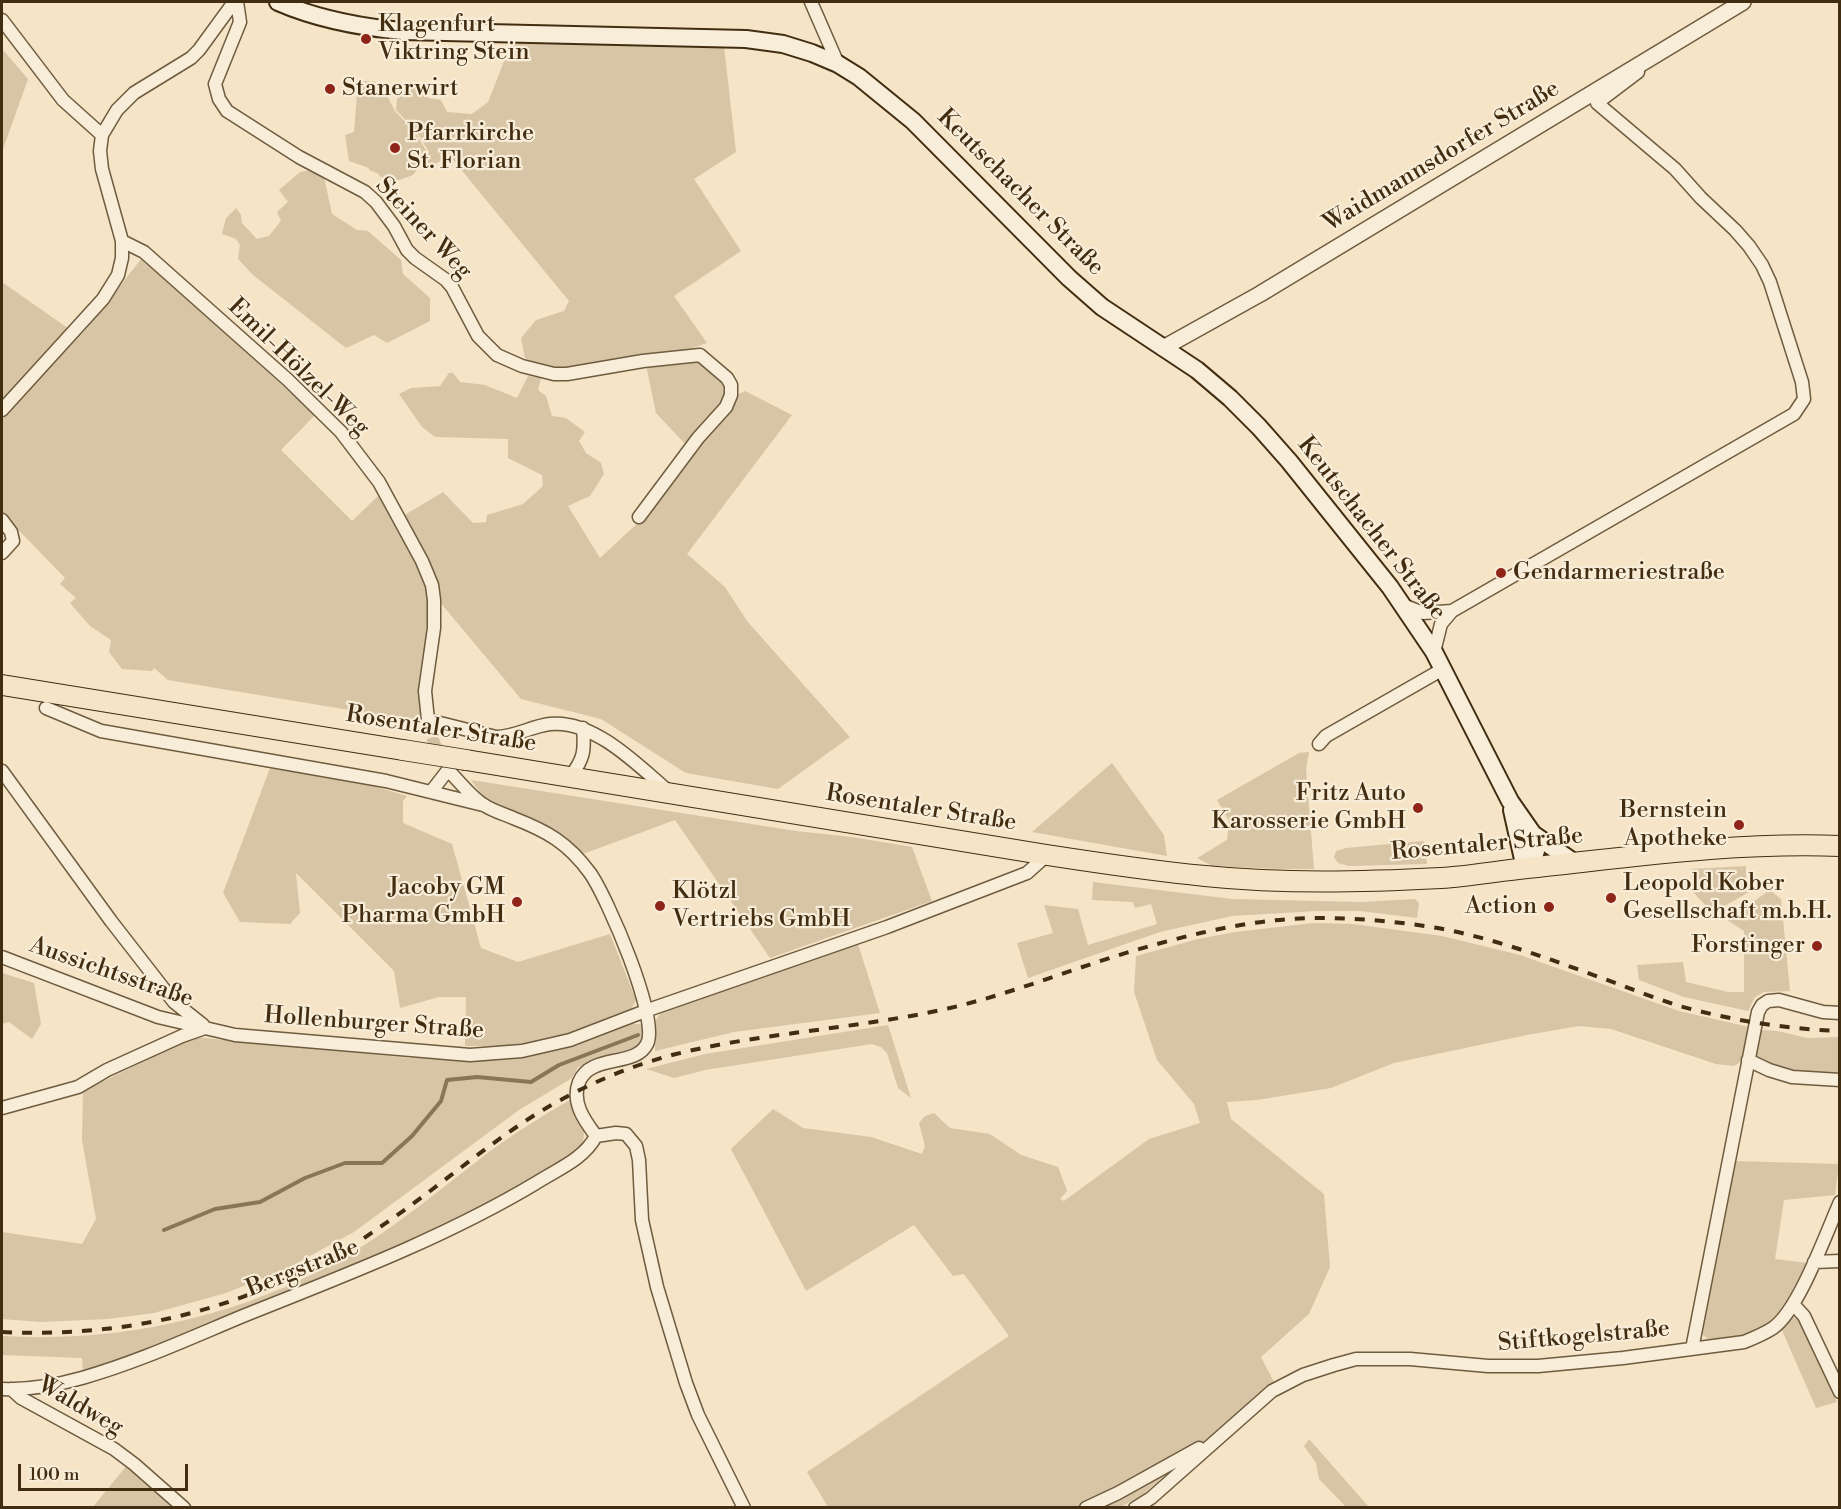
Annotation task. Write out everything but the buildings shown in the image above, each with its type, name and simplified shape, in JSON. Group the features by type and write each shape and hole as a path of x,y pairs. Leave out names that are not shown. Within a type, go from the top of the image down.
{"main road":[{"name":"Keutschacher Straße","path":"278,2 294,9 368,28 402,31 746,39 783,44 812,53 838,64 859,77 914,121 1069,278 1094,300 1197,370 1259,427 1289,461 1421,631 1443,669 1510,801"},
{"name":"Rosentaler Straße","path":"2,685 1047,855 1195,875 1329,881 1443,878 1735,846 1839,846"},
{"path":"1510,801 1533,834 1575,863"},
{"path":"1510,801 1525,868"},
{"path":"1525,868 1533,860 1536,851 1533,834"}],"street":[{"path":"2,410 110,290 118,275 122,258 122,240 102,169 100,151 102,135 117,110 134,93 191,58 236,2"},
{"name":"Steiner Weg","path":"236,2 240,22 215,84 219,99 227,111 299,157 365,192 376,202 394,226 407,250 446,280 478,336 497,355 522,366 554,374 700,355 727,378 731,385 731,396 726,406 698,438 639,517"},
{"path":"811,2 838,64"},
{"name":"Waidmannsdorfer Straße","path":"1163,348 1260,294 1743,2"},
{"path":"2,20 63,100 102,135"},
{"path":"1421,631 1424,622 1445,616 1794,414 1804,399 1802,382 1770,282 1749,246 1675,169 1598,103 1687,35"},
{"name":"Emil-Hölzel-Weg","path":"122,240 144,252 288,380 341,432 380,482 418,553 432,585 434,628 425,691 428,720 496,737 504,737 547,724 560,723 583,728 601,738 671,794"},
{"path":"2,520 11,532 13,541 2,552"},
{"path":"1403,605 1423,613 1445,616"},
{"path":"1434,652 1445,616"},
{"path":"1319,744 1326,736 1443,669"},
{"path":"46,708 101,731 375,779 483,805 543,830 564,845 579,860 602,893 614,921 648,1010 651,1033 645,1048 637,1054 592,1067 582,1075 577,1087 578,1105 583,1119 596,1136 626,1134 636,1146 639,1160 642,1220 657,1287 698,1415 744,1508"},
{"path":"570,777 583,755 585,746 583,728"},
{"path":"431,792 448,770 483,805"},
{"name":"Hollenburger Straße","path":"2,771 97,902 174,1002 207,1028 235,1035 470,1055 522,1051 570,1040 648,1010 887,927 1028,873 1047,855"},
{"name":"Aussichtsstraße","path":"2,957 158,1017 207,1028"},
{"name":"Stiftkogelstraße","path":"1135,1508 1151,1498 1272,1391 1303,1375 1356,1359 1410,1359 1488,1366 1538,1366 1692,1349 1758,1012 1768,1001 1779,1000 1823,1012 1839,1013"},
{"path":"2,1107 78,1087 107,1070 150,1050 207,1028"},
{"path":"1748,1060 1792,1077 1839,1080"},
{"name":"Bergstraße","path":"6,1389 59,1384 146,1357 433,1238 508,1200 580,1157 590,1147 596,1136"},
{"path":"1692,1349 1744,1342 1775,1327 1793,1304 1814,1262 1839,1202"},
{"path":"1814,1262 1839,1261"},
{"path":"1793,1304 1804,1316 1839,1392"},
{"name":"Waldweg","path":"6,1389 114,1449 184,1508"},
{"path":"1086,1508 1216,1439"}],"shaded area":[{"path":"512,41 724,46 736,152 694,179 741,251 674,296 707,343 676,354 567,368 541,366 525,358 521,338 536,320 564,311 569,301 450,156 425,169 422,168 429,152 416,131 396,110 397,99 418,83 429,98 441,100 447,112 472,114 488,102"},
{"path":"2,49 28,79 2,152"},
{"path":"358,81 380,82 395,111 415,132 427,152 413,175 394,182 379,176 369,168 349,161 345,135 354,132"},
{"path":"311,170 324,177 332,214 357,230 368,231 401,260 403,274 430,298 430,321 387,343 374,335 346,348 253,275 238,259 240,245 236,239 222,234 226,218 236,208 241,215 242,223 257,239 269,236 281,221 277,212 288,202 279,190 300,172"},
{"path":"142,258 315,415 281,450 352,521 378,496 400,532 421,573 428,598 419,682 422,722 168,680 154,668 152,671 122,669 109,652 111,640 90,626 70,603 76,598 60,584 65,578 2,513 2,417 15,406 73,340 82,334"},
{"path":"2,282 69,329 2,405"},
{"path":"688,360 712,370 728,391 723,404 687,446 656,413 646,365"},
{"path":"449,373 453,373 460,382 485,385 517,398 528,376 541,378 538,390 546,396 552,416 566,418 585,432 579,441 586,453 601,463 604,474 590,496 568,506 600,558 640,521 737,395 745,391 792,415 687,554 725,587 747,621 850,737 778,789 686,773 601,719 521,699 439,601 403,516 443,492 473,523 486,522 487,515 523,504 543,486 542,475 508,458 508,439 435,437 422,427 399,394 411,388 440,386"},
{"path":"1309,752 1306,769 1314,869 1212,866 1197,858 1227,840 1229,821 1217,800 1299,753"},
{"path":"1112,763 1164,835 1167,856 1032,832"},
{"path":"270,768 367,784 407,796 403,801 403,823 452,844 481,948 518,962 610,934 636,1000 630,1012 570,1035 521,1046 465,1046 466,997 439,997 400,1008 394,971 296,873 300,913 290,924 240,922 223,893"},
{"path":"471,780 912,847 932,901 770,958 675,820 583,854 555,831 484,798"},
{"path":"1422,841 1427,864 1349,866 1338,863 1334,857 1336,851 1346,848"},
{"path":"1746,866 1746,884 1751,891 1721,908 1708,908 1693,892 1691,869"},
{"path":"1093,882 1232,899 1361,902 1415,899 1419,903 1417,918 1360,911 1232,916 1160,932 1028,978 1017,943 1053,933 1044,905 1078,909 1088,945 1157,924 1151,904 1135,908 1133,902 1092,900"},
{"path":"1770,890 1781,899 1790,991 1764,992 1755,997 1748,1011 1684,997 1639,980 1637,965 1683,962 1686,982 1728,992 1744,992 1744,931 1727,920"},
{"path":"1313,923 1353,924 1442,936 1520,955 1679,1011 1749,1027 1743,1060 1734,1066 1716,1064 1611,1029 1579,1026 1394,1063 1331,1088 1257,1100 1227,1102 1231,1119 1324,1194 1330,1267 1309,1314 1261,1357 1274,1382 1142,1495 1121,1507 828,1507 807,1472 1009,1336 964,1274 953,1276 914,1225 806,1291 731,1149 773,1109 803,1128 871,1137 922,1154 925,1146 919,1123 925,1116 934,1113 950,1128 990,1134 1021,1155 1058,1167 1067,1191 1060,1199 1064,1201 1149,1139 1200,1123 1194,1104 1157,1060 1134,992 1136,956 1198,939 1235,932"},
{"path":"857,941 880,1013 734,1032 655,1051 656,1020 661,1013"},
{"path":"2,973 34,983 41,1024 32,1039 9,1022 2,1024"},
{"path":"632,1024 641,1024 645,1033 639,1047 578,1067 572,1078 519,1110 354,1232 286,1269 226,1293 154,1313 108,1319 41,1322 2,1319 2,1232 82,1244 96,1219 82,1140 83,1091 194,1037 410,1058 468,1058 518,1056 576,1046"},
{"path":"888,1025 911,1098 898,1088 887,1053 881,1047 872,1044 705,1070 674,1078 646,1069 705,1054"},
{"path":"1759,1030 1778,1031 1807,1038 1839,1037 1839,1076 1780,1069 1769,1065 1756,1054"},
{"path":"573,1098 584,1133 583,1145 574,1156 435,1233 146,1353 83,1374 82,1358 2,1355 2,1336 46,1337 132,1330 217,1312 299,1281 374,1239 499,1145"},
{"path":"1735,1161 1839,1164 1835,1195 1784,1200 1775,1259 1808,1263 1788,1304 1769,1323 1752,1334 1709,1340 1703,1335 1701,1326"},
{"path":"1791,1317 1799,1319 1837,1402 1816,1408 1781,1328"},
{"path":"1309,1439 1369,1507 1346,1507 1319,1479 1316,1463 1304,1446"},
{"path":"128,1464 176,1508 92,1508"}],"waterway":[{"path":"164,1230 215,1209 260,1202 305,1178 345,1163 382,1163 412,1136 441,1101 447,1080 477,1077 531,1082 559,1065 638,1035"}],"tunnel":[{"path":"428,720 434,743 442,758"}],"railway":[{"path":"2,1332 81,1331 157,1321 231,1301 268,1287 326,1261 353,1245 524,1122 585,1087 628,1069 706,1047 881,1021 950,1008 1136,950 1203,932 1249,924 1318,918 1372,920 1450,930 1573,967 1676,1005 1778,1026 1840,1031"}],"place":[{"name":"Klagenfurt Viktring Stein","path":"366,39"},
{"name":"Stanerwirt","path":"330,89"},
{"name":"Pfarrkirche St. Florian","path":"395,148"},
{"name":"Gendarmeriestraße","path":"1501,573"},
{"name":"Fritz Auto Karosserie GmbH","path":"1418,808"},
{"name":"Bernstein Apotheke","path":"1739,825"},
{"name":"Leopold Kober Gesellschaft m.b.H.","path":"1611,898"},
{"name":"Jacoby GM Pharma GmbH","path":"517,902"},
{"name":"Klötzl Vertriebs GmbH","path":"660,906"},
{"name":"Action","path":"1549,907"},
{"name":"Forstinger","path":"1817,946"}]}
